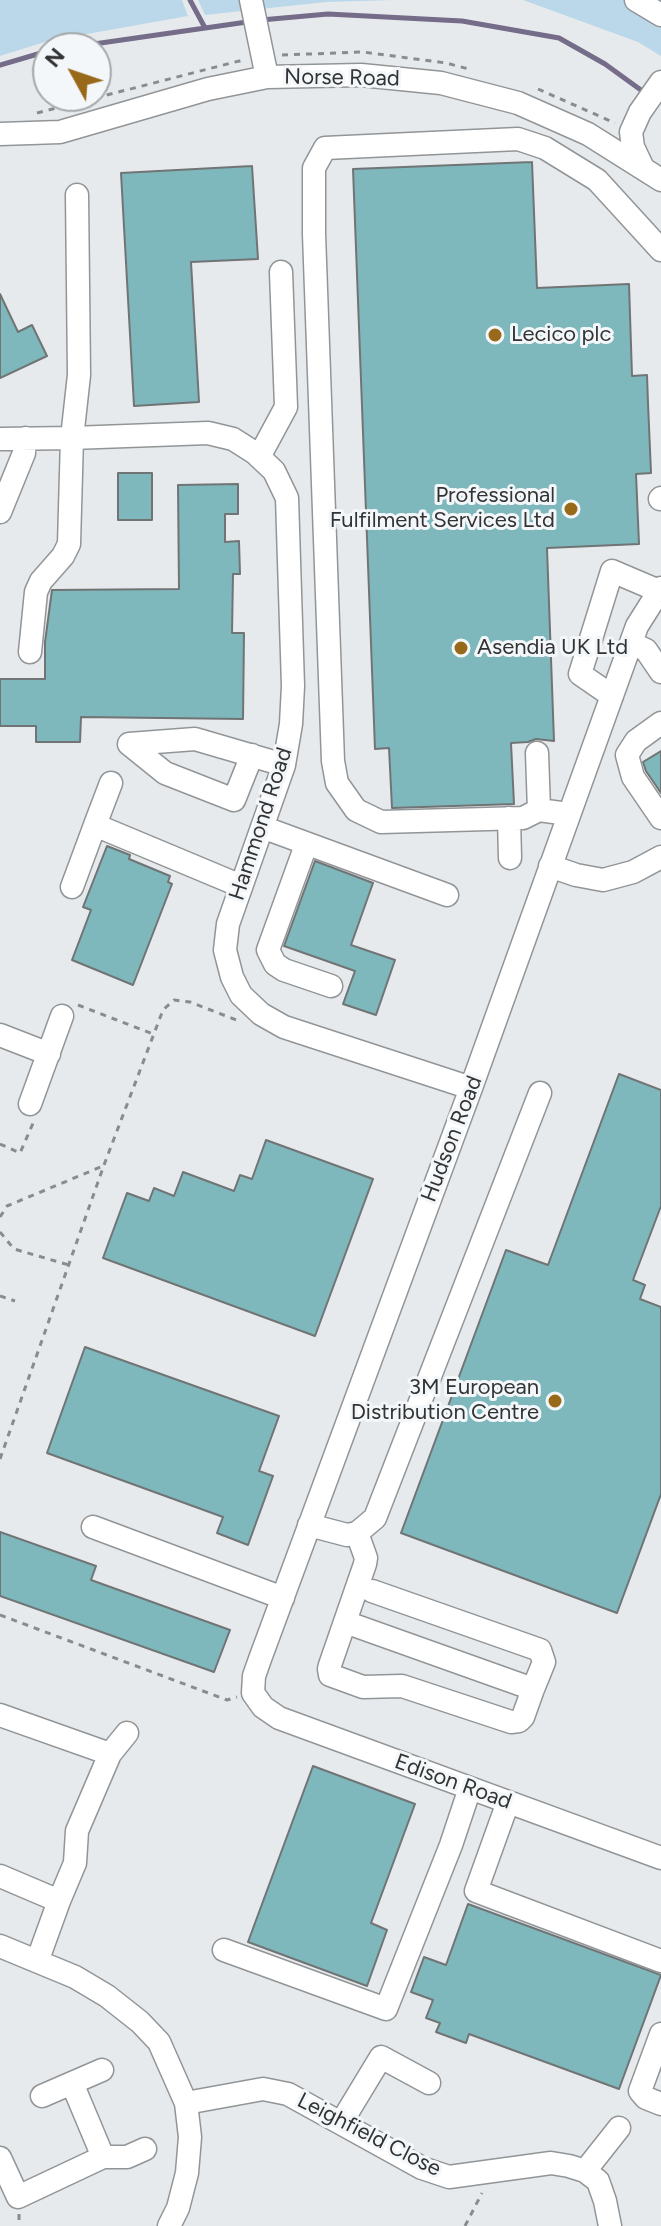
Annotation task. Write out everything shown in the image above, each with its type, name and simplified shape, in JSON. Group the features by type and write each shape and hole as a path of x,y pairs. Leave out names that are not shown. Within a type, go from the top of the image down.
{"street":[{"path":"251,0 267,77"},
{"path":"636,0 661,15"},
{"name":"Norse Road","path":"3,135 60,132 208,89 267,77 361,75 441,83 518,103 588,134 661,180"},
{"path":"642,166 633,147 631,132 640,112 661,82"},
{"path":"568,814 539,810 523,818 381,822 356,810 337,783 333,761 314,168 325,148 518,139 545,148 597,180 661,250"},
{"path":"30,652 36,592 69,544 72,438 79,375 77,195"},
{"path":"259,457 286,407 281,272"},
{"name":"Hammond Road","path":"1,439 208,433 233,439 274,471 287,498 293,686 291,724 284,765 228,924 225,950 232,977 241,995 261,1014 284,1027 471,1088"},
{"path":"0,512 24,453 25,438"},
{"path":"612,696 580,674 612,571 660,589"},
{"name":"Hudson Road","path":"253,1693 254,1676 637,626 660,589"},
{"path":"631,643 646,650 661,672"},
{"path":"661,723 636,741 627,755 633,777 661,818"},
{"path":"252,755 234,800 165,773 129,744 195,739 252,755 284,765"},
{"path":"537,753 539,810"},
{"path":"72,887 111,783"},
{"path":"509,818 510,858"},
{"path":"95,825 241,886"},
{"path":"262,827 447,895"},
{"path":"306,845 268,950 275,964 284,970 331,986"},
{"path":"550,866 603,880 633,872 661,857"},
{"path":"30,1104 62,1016"},
{"path":"0,1035 49,1054"},
{"path":"309,1525 333,1533 357,1533 375,1518 540,1093"},
{"path":"93,1527 283,1598"},
{"path":"357,1533 366,1558 365,1564 329,1669 330,1675 363,1687 402,1686 511,1722 522,1720 544,1662 540,1650 372,1591"},
{"path":"345,1622 533,1689"},
{"name":"Edison Road","path":"253,1693 263,1707 279,1718 661,1858"},
{"path":"0,1715 110,1754"},
{"path":"38,1959 75,1863 77,1831 110,1754 127,1733"},
{"path":"224,1950 386,2009 451,1845 470,1788"},
{"path":"508,1802 476,1891 661,1961"},
{"path":"0,1876 59,1901"},
{"path":"0,1946 38,1959 96,1989 140,2022 159,2042 186,2103 190,2137 187,2173 169,2226"},
{"path":"661,2034 640,2091 646,2098 661,2104"},
{"path":"341,2123 381,2057 429,2083"},
{"path":"42,2096 102,2070"},
{"path":"72,2083 103,2157"},
{"name":"Leighfield Close","path":"186,2103 263,2089 288,2094 422,2168 449,2177 551,2163 585,2171"},
{"path":"610,2226 598,2181 585,2171 619,2128"},
{"path":"0,2158 18,2197 103,2157 127,2157 145,2149"}],"path":[{"path":"0,1459 104,1165 163,1010 174,1000 190,1002 242,1022 261,1014"},
{"path":"62,1016 69,1001 153,1034"},
{"path":"0,1144 20,1153 36,1115 30,1104"},
{"path":"0,1217 7,1206 104,1165"},
{"path":"0,1232 14,1249 69,1265"},
{"path":"0,1296 15,1301"},
{"path":"0,1615 227,1700 253,1693"},
{"path":"465,2226 493,2172"}],"shaded area":[{"path":"0,0 182,0 188,16 98,32 32,32 32,46 0,56"},
{"path":"198,0 394,0 326,2 205,15"},
{"path":"523,0 661,0 661,56 638,42"}],"building":[{"path":"532,162 537,288 629,284 632,376 647,375 651,473 636,474 639,544 547,548 554,741 536,739 511,743 514,804 392,808 389,748 375,749 353,169"},
{"path":"252,166 258,259 191,262 199,402 134,406 121,173"},
{"path":"0,294 18,332 32,325 47,356 0,378"},
{"path":"118,473 152,473 152,520 118,520"},
{"path":"238,484 238,514 225,514 225,542 239,541 240,574 233,574 232,633 244,633 243,719 81,717 80,742 36,742 36,726 0,726 0,679 45,679 45,642 52,590 179,589 178,485"},
{"path":"661,751 661,793 643,762"},
{"path":"107,846 170,876 168,882 172,884 133,985 72,960 91,910 83,907"},
{"path":"315,861 373,883 351,945 395,960 376,1015 343,1004 355,971 284,946"},
{"name":"3M European Distribution Centre","path":"619,1074 661,1090 661,1206 633,1280 645,1285 640,1299 661,1307 661,1494 617,1613 401,1533 506,1250 548,1265"},
{"path":"266,1140 373,1179 315,1336 103,1258 127,1193 149,1201 154,1188 174,1196 183,1172 234,1191 240,1175 252,1179"},
{"path":"85,1347 279,1416 259,1471 273,1476 248,1545 217,1533 223,1517 47,1453"},
{"path":"0,1532 96,1566 91,1580 230,1630 214,1672 0,1596"},
{"path":"313,1766 415,1804 371,1923 387,1930 367,1986 248,1942"},
{"path":"468,1904 661,1975 619,2089 469,2034 466,2043 436,2032 440,2023 426,2018 433,2000 411,1992 424,1957 446,1965"}],"waterway":[{"path":"190,0 204,26"},
{"path":"261,20 328,14 462,21 559,38 605,64 645,93"},
{"path":"112,41 247,22"},
{"path":"0,65 32,56"}],"place":[{"name":"Lecico plc","path":"495,335"},
{"name":"Professional Fulfilment Services Ltd","path":"571,509"},
{"name":"Asendia UK Ltd","path":"461,648"},
{"name":"3M European Distribution Centre","path":"555,1401"}]}
